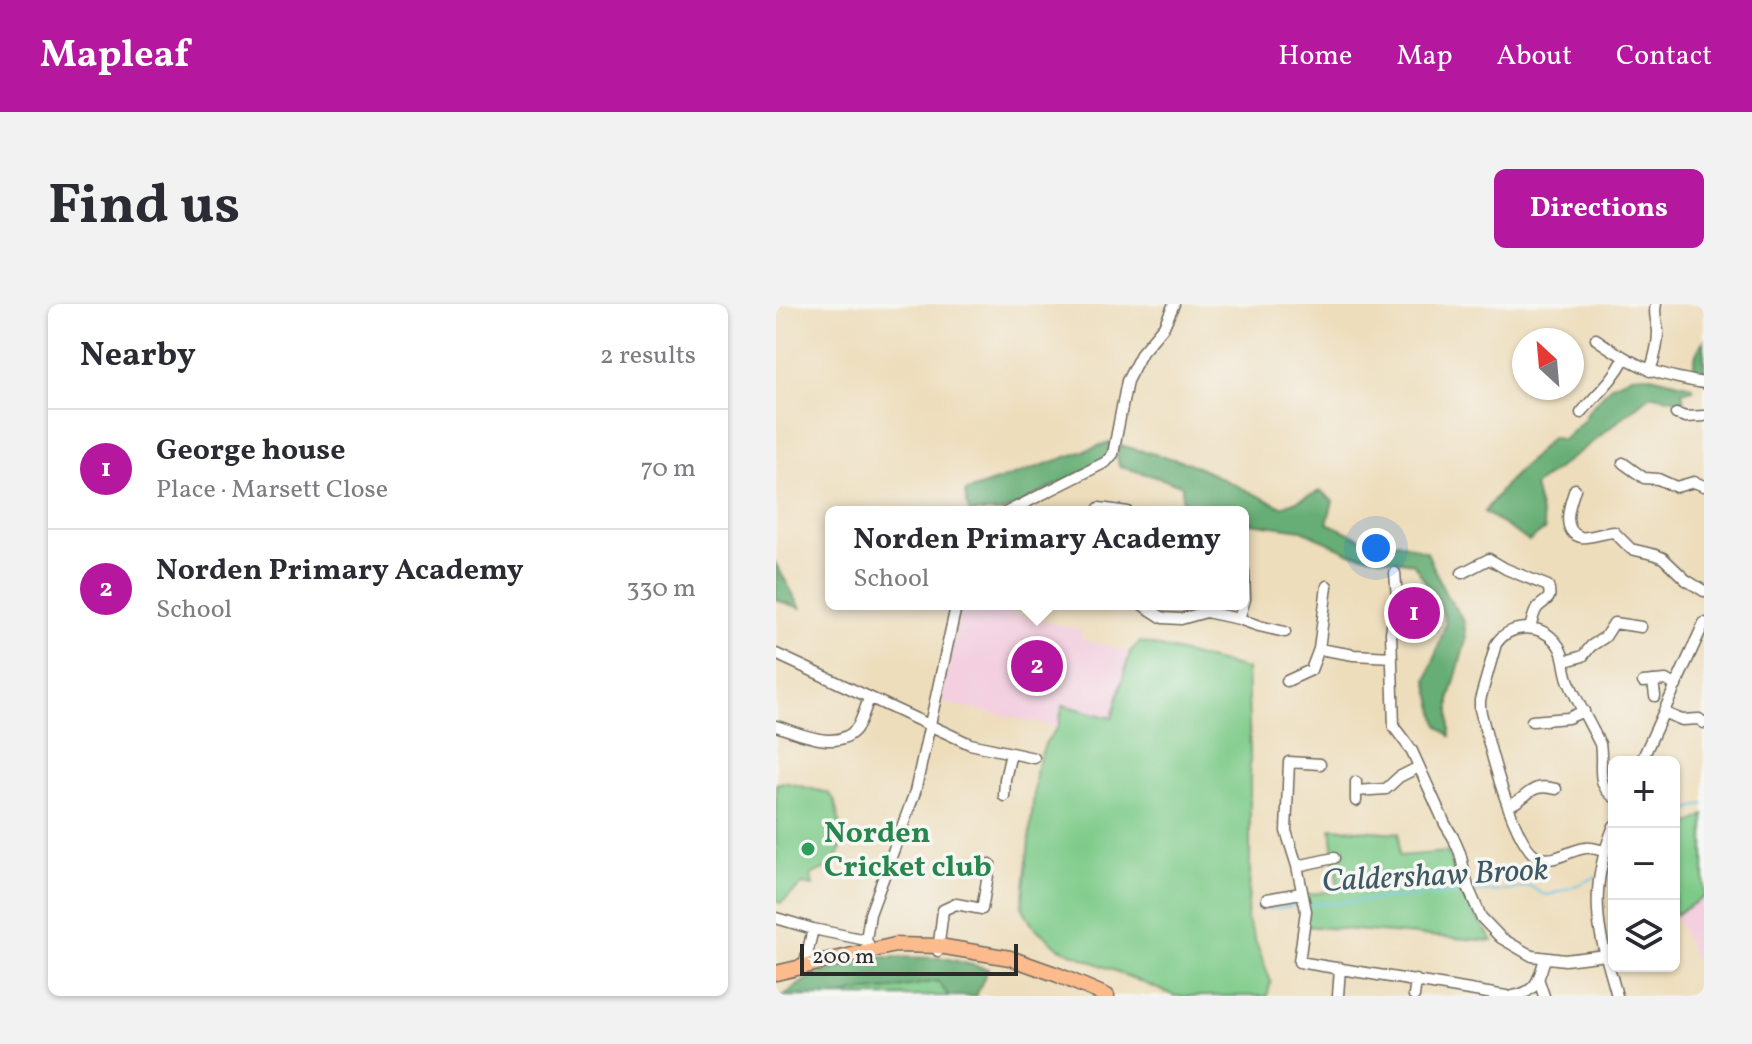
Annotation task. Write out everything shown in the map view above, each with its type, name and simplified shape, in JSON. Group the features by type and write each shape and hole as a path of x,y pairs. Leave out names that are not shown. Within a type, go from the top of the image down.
{"main road":[{"path":"776,973 872,947 898,953 938,949 1010,958 1107,996"},
{"path":"938,949 1007,965 1086,996"}],"street":[{"path":"1019,506 1106,462 1113,454 1127,381 1142,352 1164,326 1174,304"},
{"path":"1650,371 1658,335 1654,315 1656,304"},
{"path":"1598,345 1650,371 1704,383"},
{"path":"1581,413 1617,374 1624,359"},
{"path":"1676,414 1704,416"},
{"path":"1623,463 1644,478 1658,479 1676,487 1694,482 1704,486"},
{"path":"1575,489 1567,511 1568,522 1575,534 1586,537 1616,529 1631,549 1663,558 1686,580 1704,591"},
{"path":"1470,573 1489,559 1554,591 1537,609 1530,628"},
{"path":"1395,573 1397,597 1392,657 1394,727 1412,751 1453,837 1481,917 1501,938 1532,956 1565,960 1606,955"},
{"path":"1287,681 1311,670 1319,649 1327,586"},
{"path":"776,918 872,947 870,914 915,792 955,610"},
{"path":"1150,610 1163,618 1181,619 1206,612 1285,632"},
{"path":"1239,619 1242,610"},
{"path":"1566,661 1583,656 1605,637 1612,620 1641,627"},
{"path":"1644,756 1704,623"},
{"path":"1393,625 1434,627"},
{"path":"1604,851 1585,848 1550,859 1536,856 1525,844 1508,806 1480,709 1496,644 1508,632 1530,628 1547,634 1555,641 1566,661 1568,680 1600,744 1601,779 1608,793"},
{"path":"1319,649 1392,657"},
{"path":"776,654 970,744 1034,758"},
{"path":"1655,696 1648,682 1666,680 1676,686"},
{"path":"776,726 826,740 845,738 857,727 869,699"},
{"path":"1540,717 1568,718 1584,711"},
{"path":"1665,713 1682,720 1699,719 1704,723"},
{"path":"1312,749 1316,764 1284,763 1286,831 1297,866 1303,901 1299,962 1506,996"},
{"path":"1004,796 1011,753"},
{"path":"1356,791 1386,789 1399,777 1419,767"},
{"path":"1508,806 1535,788 1556,789"},
{"path":"1613,828 1604,851 1598,912 1617,996"},
{"path":"1297,866 1334,858"},
{"path":"938,949 943,910 956,904 982,909 990,864"},
{"path":"1273,896 1303,901"},
{"path":"804,967 813,929"},
{"path":"1513,996 1525,994 1539,981 1545,958"},
{"path":"1338,996 1340,968"},
{"path":"1414,996 1416,980"},
{"path":"1539,981 1544,996"}],"shaded area":[{"path":"998,610 1082,630 1081,639 1130,652 1112,718 1063,705 1058,727 943,703 960,612"},
{"path":"1704,815 1704,980 1680,926 1680,830"}],"green space":[{"path":"1704,340 1704,376 1692,375 1696,353"},
{"path":"1647,375 1694,389 1682,392 1684,401 1649,396 1534,486 1545,529 1529,541 1484,512 1506,484 1552,437 1563,440 1612,385 1632,376"},
{"path":"1113,441 1107,455 1096,465 1015,506 968,506 965,492"},
{"path":"1119,445 1189,463 1282,507 1321,491 1333,501 1327,523 1380,547 1398,542 1427,552 1445,593 1464,621 1466,640 1450,698 1450,736 1438,725 1427,680 1446,623 1439,603 1413,563 1350,553 1302,530 1249,523 1249,506 1187,506 1182,503 1182,485 1119,466"},
{"path":"776,564 801,608 776,600"},
{"path":"1140,642 1247,669 1250,875 1247,918 1271,982 1267,996 1175,996 1059,948 1032,925 1022,906 1037,766 1046,742 1058,727 1063,705 1112,718 1130,652"},
{"name":"Norden Cricket club","path":"784,782 828,793 834,799 844,841 832,870 823,869 811,875 813,886 803,884 781,903 776,901 776,784"},
{"path":"1704,815 1704,897 1680,912 1680,900 1680,830"},
{"path":"1331,828 1399,833 1399,856 1448,852 1463,897 1493,941 1304,926 1305,895 1338,890"},
{"path":"876,957 945,958 988,969 976,996 949,996 937,981 843,996 783,996 813,975"},
{"path":"937,981 949,996 843,996 853,992"}],"waterway":[{"name":"Caldershaw Brook","path":"1680,814 1704,804"},
{"name":"Caldershaw Brook","path":"1604,873 1608,871"},
{"name":"Caldershaw Brook","path":"1476,892 1506,891 1528,886 1546,895 1595,877"},
{"name":"Caldershaw Brook","path":"1309,905 1466,893"},
{"name":"Caldershaw Brook","path":"1256,907 1270,909 1302,905"}],"place":[{"name":"George house","path":"1414,613"},
{"name":"Norden Primary Academy","path":"1037,666"},
{"name":"Norden Cricket club","path":"808,849"}]}
